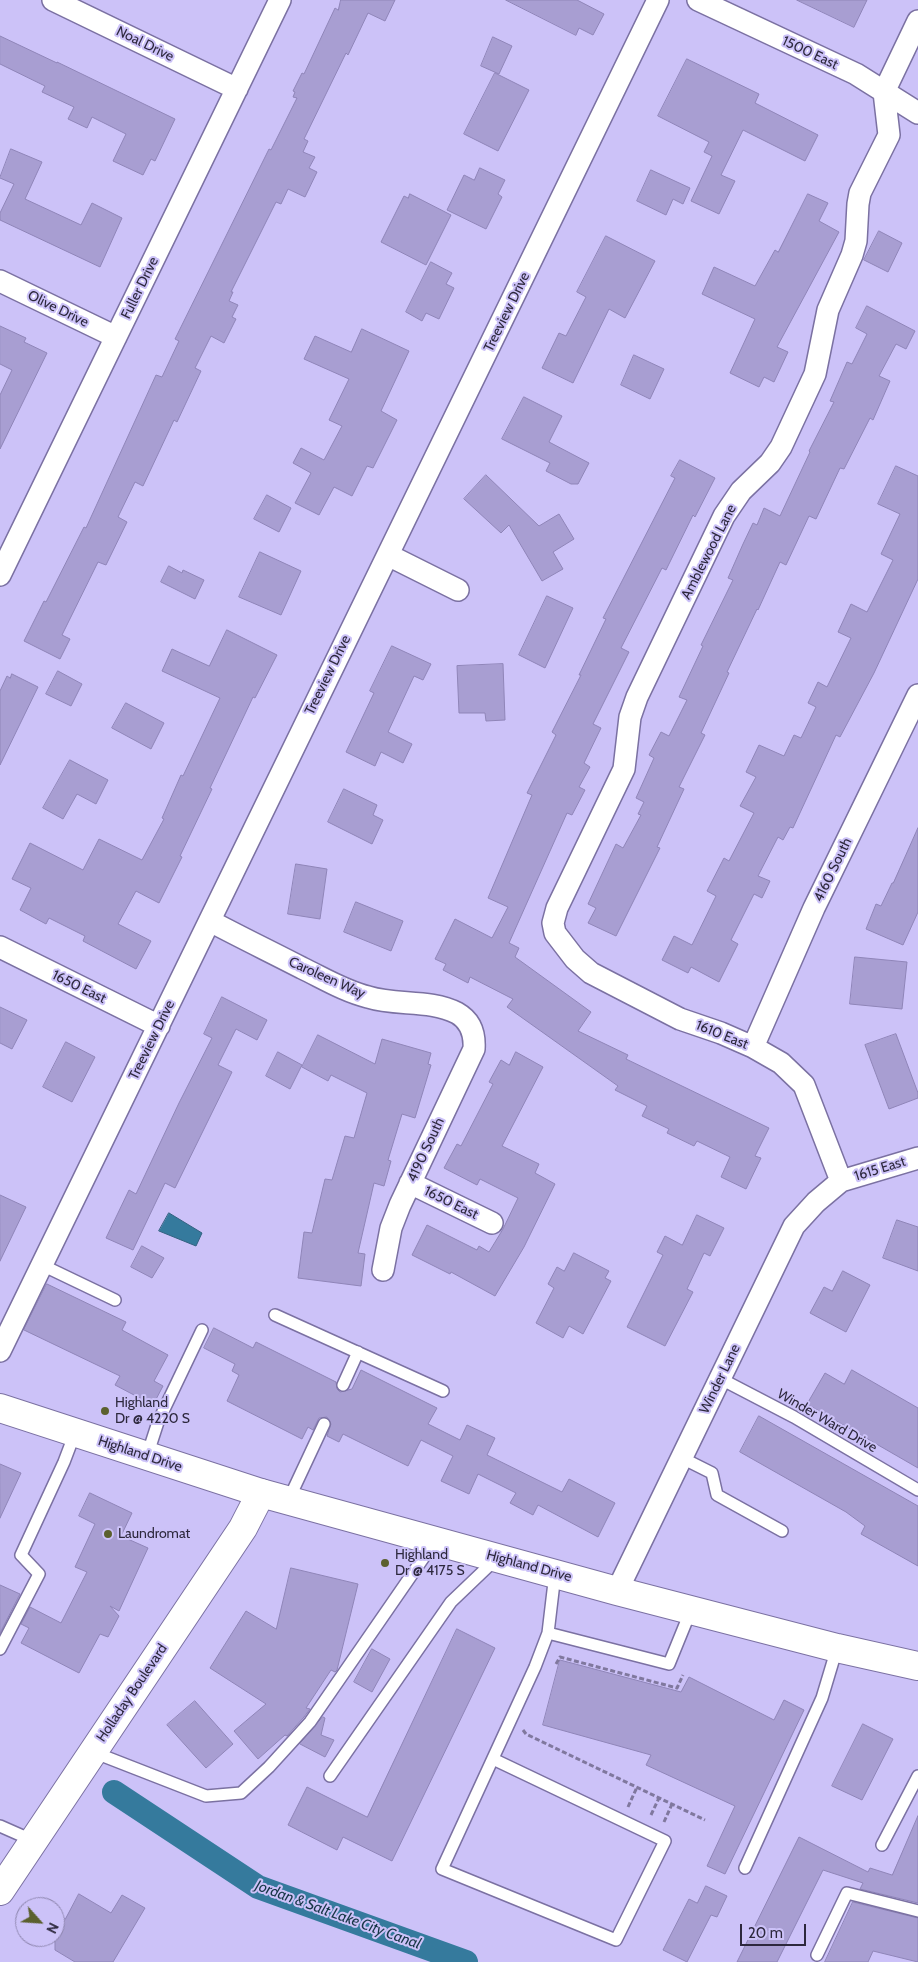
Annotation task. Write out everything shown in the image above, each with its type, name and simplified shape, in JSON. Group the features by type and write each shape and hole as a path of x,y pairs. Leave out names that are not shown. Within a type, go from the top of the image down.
{"main road":[{"name":"Highland Drive","path":"0,1408 260,1493 617,1591 837,1648 918,1666"},
{"name":"Holladay Boulevard","path":"0,1892 243,1528 260,1493"}],"street":[{"name":"Noal Drive","path":"53,0 237,89"},
{"name":"Fuller Drive","path":"0,575 280,0"},
{"name":"Treeview Drive","path":"0,1352 658,0"},
{"name":"1500 East","path":"698,0 856,74 918,113"},
{"path":"884,92 918,21"},
{"name":"Amblewood Lane","path":"554,933 553,923 557,908 624,769 630,717 637,697 724,516 741,491 770,463 781,448 815,374 828,310 852,256 856,241 860,193 889,135 884,92"},
{"name":"Olive Drive","path":"0,280 116,337"},
{"path":"388,555 458,590"},
{"name":"4160 South","path":"753,1047 814,908 918,695"},
{"name":"Caroleen Way","path":"210,922 339,987 366,997 386,1002 433,1006 456,1013 466,1020 473,1032"},
{"name":"1610 East","path":"554,933 575,959 591,973 609,984 680,1019 721,1033 753,1047 782,1063 804,1085 841,1181"},
{"name":"1650 East","path":"0,948 159,1026"},
{"name":"4190 South","path":"383,1270 391,1228 410,1183 474,1049 473,1032"},
{"name":"1615 East","path":"841,1181 918,1158"},
{"name":"Winder Lane","path":"617,1591 794,1226 816,1202 841,1181"},
{"name":"1650 East","path":"410,1183 492,1223"}],"lane":[{"path":"42,1265 115,1300"},
{"path":"275,1315 443,1391"},
{"path":"147,1456 158,1422 202,1330"},
{"path":"343,1385 358,1352"},
{"name":"Winder Ward Drive","path":"721,1379 794,1417 918,1490"},
{"path":"288,1500 324,1424"},
{"path":"0,1649 39,1574 21,1555 64,1462 75,1432"},
{"path":"682,1458 712,1473 717,1495 782,1531"},
{"path":"93,1752 206,1796 241,1793 269,1767 310,1722 435,1541"},
{"path":"330,1776 451,1602 497,1558"},
{"path":"493,1759 665,1841 616,1940 442,1869 535,1667 548,1633 555,1574"},
{"path":"548,1633 669,1664 691,1610"},
{"path":"745,1868 822,1698 837,1648"},
{"path":"882,1846 918,1776"},
{"path":"0,1826 34,1841"},
{"path":"817,1955 847,1893 918,1911"}],"path":[{"path":"555,1665 560,1657 677,1688 685,1670"},
{"path":"524,1725 523,1730 526,1734 705,1820"}],"water":[{"path":"169,1213 202,1233 196,1246 159,1231"}],"building":[{"path":"341,0 395,0 385,21 368,13 348,55 346,53 304,139 308,141 303,152 315,157 309,168 317,172 305,197 288,189 281,204 276,202 231,292 233,292 229,301 238,305 232,317 236,319 224,343 211,336 195,368 201,371 177,422 174,420 143,486 135,482 118,517 127,522 106,565 98,562 62,635 70,639 60,659 24,641 84,527 86,528 156,375 162,377 179,341 175,339 269,149 271,150 297,98 293,97 295,92 293,91 302,73 304,74 335,8 338,10"},
{"path":"506,0 577,0 604,14 593,35 579,28 576,35"},
{"path":"797,0 867,0 854,27"},
{"path":"0,36 175,119 155,161 151,159 143,175 113,161 126,134 92,117 87,128 68,119 74,107 42,92 45,86 0,64"},
{"path":"493,37 512,46 499,74 481,66"},
{"path":"687,59 759,94 755,103 818,135 805,161 743,130 721,175 735,181 719,214 691,201 712,156 704,152 709,142 658,116"},
{"path":"495,73 529,90 498,151 464,134"},
{"path":"11,149 42,162 25,199 81,225 92,203 122,218 100,267 0,220 0,213 14,184 0,178"},
{"path":"480,168 505,180 498,194 502,197 486,229 447,210 464,175 474,180"},
{"path":"651,170 690,188 683,204 673,199 666,215 637,201"},
{"path":"410,194 451,215 426,265 381,242 404,196 408,198"},
{"path":"808,194 828,203 819,221 839,232 777,347 788,352 774,382 764,377 759,387 730,373 755,319 702,294 714,267 755,286 775,250 778,252"},
{"path":"879,231 902,243 888,272 864,260"},
{"path":"606,236 655,261 625,318 609,309 573,383 542,368 559,333 566,336 586,297 577,292"},
{"path":"431,262 452,273 446,284 454,288 439,319 426,313 422,321 406,312"},
{"path":"867,306 915,331 906,349 896,344 879,376 890,381 873,420 870,418 844,469 840,468 816,519 809,516 786,565 780,562 727,672 729,673 701,733 705,735 679,787 684,789 657,847 660,848 616,936 588,923 596,908 588,904 616,844 623,848 641,815 638,814 644,802 636,798 654,758 649,755 661,732 669,736 687,700 679,697 703,646 701,645 733,580 728,578 753,523 757,525 764,508 780,516 809,451 834,402 830,401 847,362 852,364 867,334 856,328"},
{"path":"0,326 26,338 24,342 47,353 0,449 0,395 12,370 0,364"},
{"path":"362,329 409,351 381,411 397,420 373,468 367,466 352,496 334,487 319,515 295,503 311,473 293,463 301,448 324,460 342,426 329,420 349,379 304,359 315,336 351,352"},
{"path":"634,355 664,369 650,399 621,385"},
{"path":"524,397 562,416 549,442 589,463 578,484 571,484 546,471 550,463 502,439"},
{"path":"680,460 715,478 695,517 693,515 666,570 662,568 621,648 629,652 593,724 601,728 584,763 590,767 579,787 585,790 572,815 567,813 509,943 519,948 515,957 591,1012 578,1031 628,1055 626,1059 769,1128 755,1156 761,1158 746,1189 721,1177 730,1157 697,1141 694,1146 667,1133 669,1129 642,1116 647,1106 615,1090 618,1086 507,1007 513,999 470,977 468,983 443,970 446,964 435,959 455,919 492,938 508,907 488,898 532,795 527,793 556,735 552,732 581,675 579,675 606,619 603,618 675,478 671,476"},
{"path":"896,466 918,476 918,579 874,673 840,737 836,735 793,828 790,827 783,840 778,837 758,876 770,881 762,898 754,894 731,940 738,944 719,982 691,967 688,973 662,960 674,936 692,945 716,896 707,891 724,858 729,861 754,813 740,806 756,777 746,772 759,745 784,756 794,735 801,738 816,707 808,703 818,682 827,687 851,638 838,632 851,604 867,612 893,560 881,554 900,514 878,504"},
{"path":"486,475 539,526 559,514 574,539 553,552 563,569 542,581 509,525 501,533 464,499"},
{"path":"267,495 291,508 279,532 254,519"},
{"path":"260,552 301,571 281,615 239,597"},
{"path":"169,566 182,573 183,570 204,580 195,599 161,582"},
{"path":"547,596 573,608 545,668 519,655"},
{"path":"227,630 277,655 255,698 253,697 210,788 212,789 180,856 182,857 159,903 136,891 118,924 151,941 136,969 83,941 85,936 49,918 46,924 20,910 31,888 12,879 30,843 83,870 99,839 142,860 164,819 162,818 181,775 183,776 220,698 162,671 172,649 209,666"},
{"path":"392,646 431,664 423,680 414,676 388,732 412,744 403,763 381,752 375,766 346,752 374,693 370,691"},
{"path":"503,664 505,720 486,721 485,713 459,713 457,666"},
{"path":"58,671 82,684 71,706 46,694"},
{"path":"12,674 38,687 0,765 0,691 7,676 10,678"},
{"path":"126,703 164,723 151,749 112,728"},
{"path":"70,760 108,780 96,804 77,794 63,819 43,808"},
{"path":"344,789 377,805 373,815 383,820 372,844 328,822"},
{"path":"918,828 918,912 903,945 866,929 876,904 881,906 893,883"},
{"path":"296,864 327,869 320,919 288,914"},
{"path":"356,902 403,921 391,951 344,932"},
{"path":"855,957 907,962 902,1009 850,1004"},
{"path":"222,997 267,1020 257,1040 236,1029 218,1065 232,1072 175,1188 165,1183 133,1250 106,1238 129,1190 136,1194 212,1038 204,1034"},
{"path":"0,1007 27,1020 12,1049 0,1043"},
{"path":"896,1034 918,1093 918,1098 889,1109 865,1045"},
{"path":"318,1035 375,1064 382,1039 431,1053 428,1064 431,1065 415,1118 402,1114 388,1160 391,1161 384,1186 374,1183 358,1253 365,1254 361,1286 298,1278 304,1232 312,1233 325,1179 332,1180 345,1136 354,1138 367,1093 331,1075 328,1081 302,1067"},
{"path":"66,1042 95,1057 72,1102 43,1087"},
{"path":"278,1052 302,1065 290,1089 266,1076"},
{"path":"516,1052 543,1067 502,1146 539,1164 535,1173 555,1184 524,1247 495,1296 451,1272 450,1274 412,1255 427,1225 477,1250 479,1246 489,1252 503,1229 518,1198 480,1179 477,1185 444,1168 457,1144 461,1146 493,1084 489,1082 501,1060 509,1065"},
{"path":"0,1195 26,1207 0,1261"},
{"path":"697,1215 724,1228 710,1256 704,1253 687,1289 693,1292 665,1346 627,1327 663,1255 657,1252 665,1236 682,1245"},
{"path":"897,1220 918,1227 918,1271 883,1258"},
{"path":"142,1246 164,1258 152,1278 131,1267"},
{"path":"574,1253 609,1271 605,1278 611,1281 583,1334 569,1326 563,1338 536,1323 554,1288 548,1284 557,1267 564,1271"},
{"path":"843,1271 870,1285 846,1332 810,1313 824,1287 832,1291"},
{"path":"47,1284 126,1322 122,1330 168,1355 154,1381 163,1386 153,1405 115,1385 120,1376 24,1330"},
{"path":"214,1328 253,1348 256,1342 336,1382 337,1389 340,1392 352,1389 361,1370 437,1408 428,1424 460,1440 467,1425 495,1438 487,1455 562,1492 569,1479 615,1503 598,1537 538,1505 533,1515 510,1503 516,1493 478,1474 469,1494 441,1481 453,1456 421,1440 408,1466 343,1434 339,1442 327,1436 331,1424 327,1417 319,1418 313,1430 308,1427 302,1439 227,1401 239,1375 232,1371 235,1364 204,1348"},
{"path":"852,1370 918,1408 918,1468 807,1404 825,1373 844,1384"},
{"path":"759,1416 918,1506 918,1566 861,1534 865,1526 846,1512 740,1452"},
{"path":"0,1464 21,1473 0,1518"},
{"path":"90,1493 132,1513 121,1536 148,1548 119,1611 110,1606 119,1616 108,1637 100,1634 79,1673 21,1643 29,1628 21,1624 30,1607 61,1623 87,1572 75,1567 95,1524 79,1516"},
{"path":"291,1568 358,1584 337,1670 335,1672 331,1670 306,1708 310,1709 304,1717 287,1736 285,1735 258,1759 234,1731 266,1704 210,1668 246,1611 276,1629"},
{"path":"0,1585 20,1594 0,1633"},
{"path":"457,1629 495,1648 392,1861 343,1837 337,1850 288,1825 307,1787 367,1817"},
{"path":"372,1649 390,1659 372,1692 354,1682"},
{"path":"560,1660 681,1692 689,1677 774,1720 784,1700 804,1710 725,1874 707,1866 735,1806 646,1765 651,1755 543,1725"},
{"path":"195,1701 233,1744 206,1768 167,1725"},
{"path":"323,1717 325,1718 321,1735 334,1740 325,1757 300,1744"},
{"path":"863,1724 893,1739 862,1800 832,1786"},
{"path":"918,1816 918,1903 860,1889 863,1883 823,1870 777,1962 737,1962 799,1837 868,1872 870,1868 892,1875"},
{"path":"706,1886 727,1896 717,1917 711,1915 687,1962 663,1950 689,1899 697,1903"},
{"path":"79,1894 111,1913 122,1895 145,1908 113,1962 75,1962 55,1950 55,1947 65,1947 65,1919"},
{"path":"853,1902 918,1918 918,1962 873,1951 868,1962 825,1962"}],"waterway":[{"name":"Jordan & Salt Lake City Canal","path":"114,1792 258,1887 466,1962"}],"place":[{"name":"Highland Dr @ 4220 S","path":"105,1411"},
{"name":"Laundromat","path":"108,1534"},
{"name":"Highland Dr @ 4175 S","path":"385,1563"}]}
